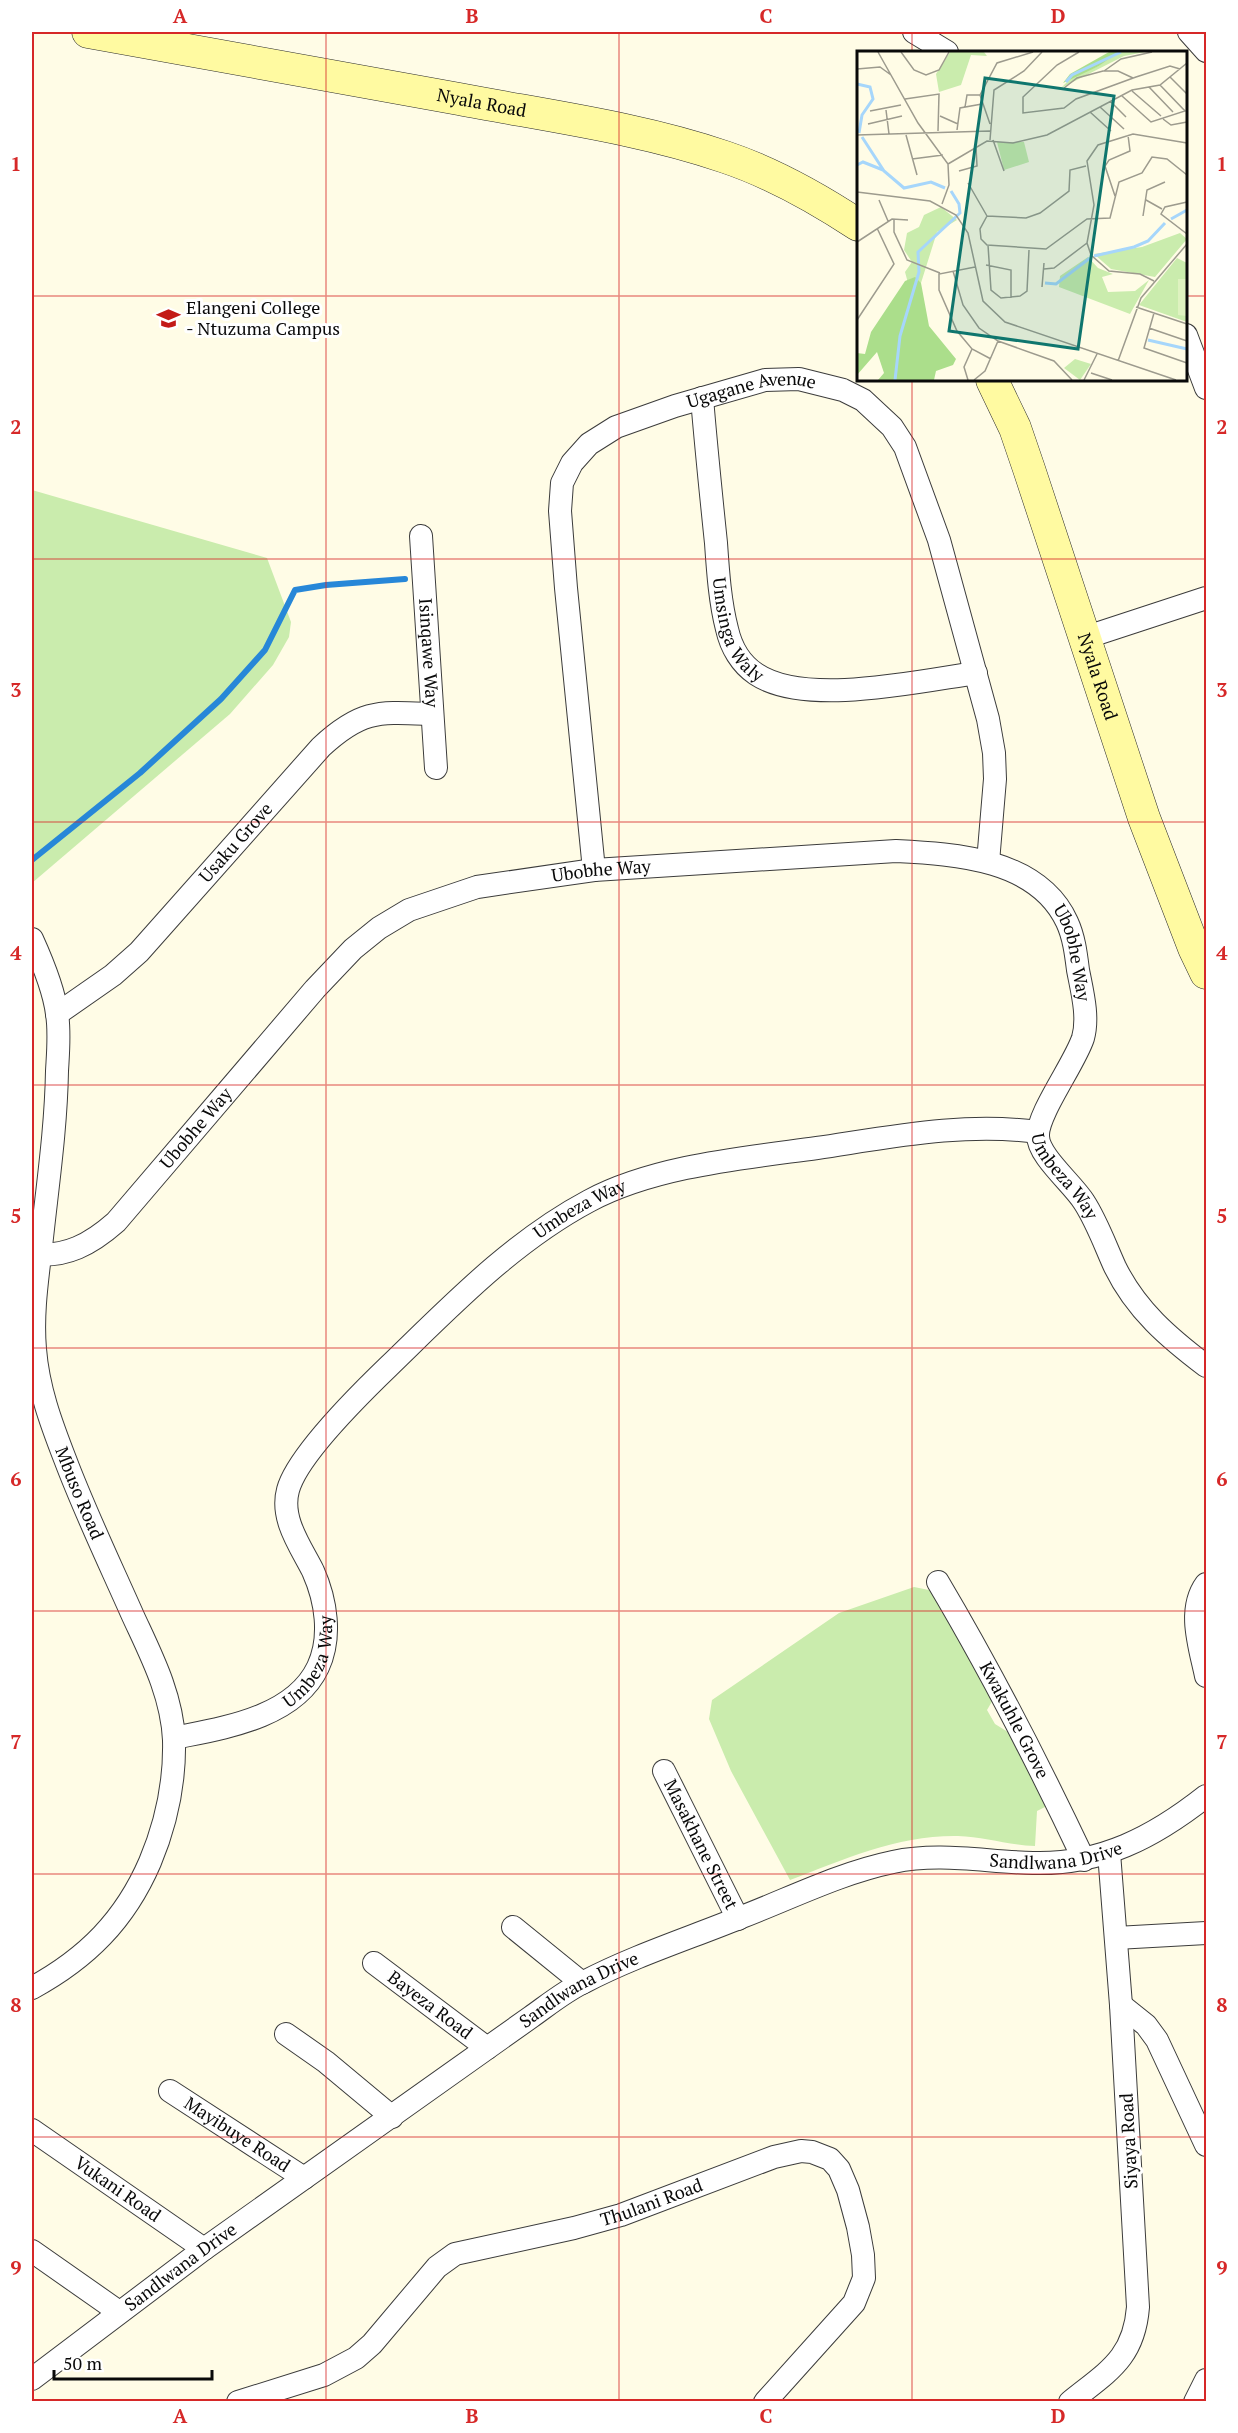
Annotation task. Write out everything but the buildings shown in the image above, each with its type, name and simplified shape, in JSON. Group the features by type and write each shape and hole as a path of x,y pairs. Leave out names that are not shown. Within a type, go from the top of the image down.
{"street":[{"name":"Nyala Road","path":"88,32 500,107 675,142 726,157 772,177 818,199 857,224"},
{"path":"914,32 945,51"},
{"path":"1189,32 1206,51"},
{"path":"1187,340 1206,388"},
{"name":"Ugagane Avenue","path":"594,870 566,588 560,510 562,483 572,463 589,444 616,427 765,380 799,379 843,390 863,400 878,412 892,427 905,447 919,482 939,540 976,673 994,753 995,779 988,862"},
{"name":"Nyala Road","path":"992,381 1015,428 1144,818 1194,948 1206,973"},
{"name":"Umsinga Waly","path":"702,398 719,578 727,631 742,663 757,675 777,683 826,690 863,688 976,673"},
{"name":"Isinqawe Way","path":"421,536 436,768"},
{"path":"1084,638 1206,598"},
{"name":"Usaku Grove","path":"57,1014 113,975 139,952 321,747 337,733 350,723 376,714 432,714"},
{"name":"Ubobhe Way","path":"36,1255 54,1256 80,1248 116,1222 315,989 353,949 379,928 409,910 477,887 594,870 896,851 956,856 988,862 1020,875 1039,888 1062,912 1073,940 1084,1009 1084,1033 1079,1049 1044,1115 1038,1132"},
{"name":"Mbuso Road","path":"32,939 40,956 57,1014 57,1092 36,1255 35,1350 40,1382 50,1420 88,1518 152,1654 168,1698 174,1738 171,1784 160,1836 130,1901 106,1934 59,1973 32,1988"},
{"name":"Umbeza Way","path":"174,1738 216,1730 271,1711 290,1700 311,1680 324,1651 326,1619 314,1574 289,1520 287,1492 292,1479 322,1438 380,1375 479,1280 538,1233 591,1199 617,1188 666,1173 958,1128 1012,1128 1038,1132 1042,1149 1085,1203 1116,1269 1138,1304 1158,1327 1206,1366"},
{"name":"Kwakuhle Grove","path":"938,1582 1028,1742 1084,1860"},
{"path":"1206,1584 1198,1601 1197,1616 1198,1637 1206,1676"},
{"name":"Masakhane Street","path":"664,1771 738,1919"},
{"name":"Sandlwana Drive","path":"32,2378 204,2249 486,2048 582,1983 669,1944 863,1870 911,1859 954,1857 1032,1863 1084,1860 1109,1853 1155,1831 1206,1796"},
{"name":"Siyaya Road","path":"1070,2402 1120,2359 1134,2336 1137,2320 1137,2274 1121,2005 1109,1853"},
{"path":"513,1926 582,1983"},
{"path":"1116,1938 1206,1933"},
{"name":"Bayeza Road","path":"374,1963 486,2048"},
{"path":"1121,2005 1146,2025 1157,2040 1206,2145"},
{"path":"286,2034 334,2069 392,2117"},
{"name":"Mayibuye Road","path":"170,2091 304,2178"},
{"name":"Vukani Road","path":"32,2130 204,2249"},
{"name":"Thulani Road","path":"238,2402 324,2375 356,2358 378,2337 436,2267 455,2254 612,2218 774,2157 801,2151 812,2152 830,2159 839,2169 848,2190 863,2254 864,2278 854,2303 765,2402"},
{"path":"32,2251 119,2312"},
{"path":"1195,2402 1206,2380"}],"green space":[{"path":"32,490 267,558 291,622 289,637 273,665 230,714 32,883"},
{"path":"914,1587 934,1591 994,1698 987,1710 995,1724 1016,1737 1049,1805 1037,1811 1035,1846 958,1836 914,1840 872,1850 790,1880 731,1771 709,1719 712,1700 839,1613"}],"waterway":[{"path":"32,860 140,773 221,699 265,650 295,590 326,585 405,579"}],"place":[{"name":"Elangeni College - Ntuzuma Campus","path":"168,318"}]}
